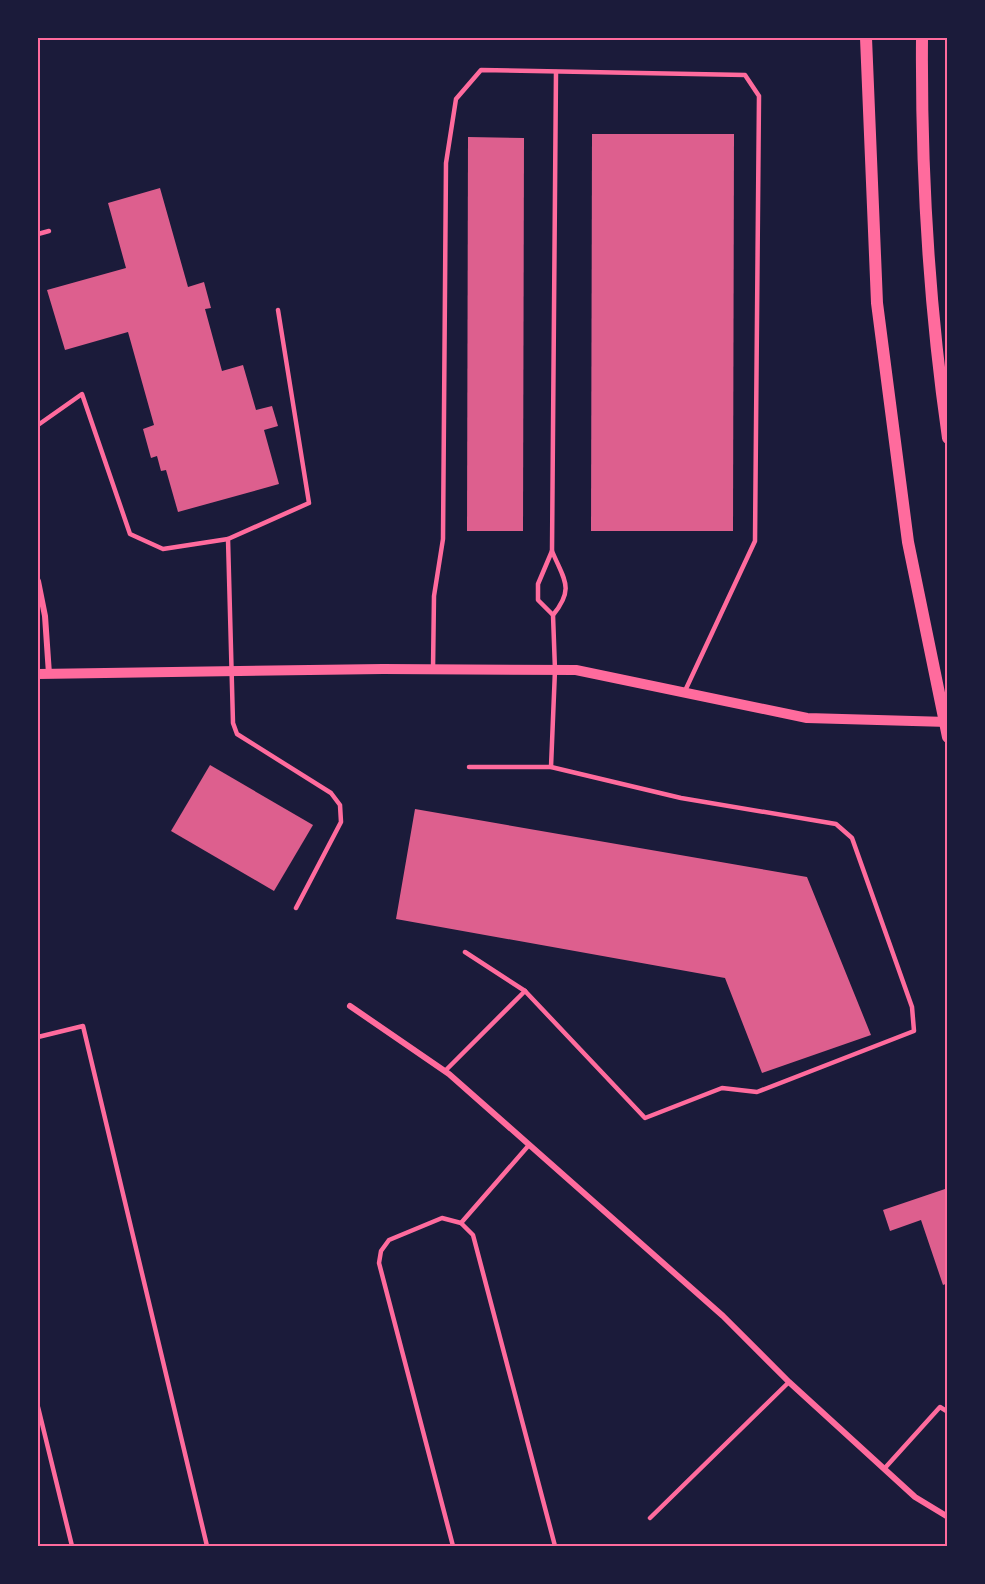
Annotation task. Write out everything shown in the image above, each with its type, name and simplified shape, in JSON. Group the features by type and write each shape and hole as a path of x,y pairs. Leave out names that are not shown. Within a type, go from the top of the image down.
{"main road":[{"path":"866,38 877,303 908,542 948,737"},
{"path":"922,38 925,187 933,298 948,438"}],"street":[{"path":"38,581 45,616 43,674 433,669 576,670 807,718 946,722"},
{"path":"350,1006 445,1071 723,1316 789,1382 915,1497 948,1517"}],"lane":[{"path":"433,669 434,596 443,539 446,163 456,99 481,70 745,75 759,96 755,541 684,693"},
{"path":"553,615 538,600 538,584 552,551 556,72"},
{"path":"38,234 49,231"},
{"path":"38,425 82,394 130,534 163,549 228,539 309,503 278,310"},
{"path":"228,539 234,729 237,734 332,793 340,805 341,822 297,908"},
{"path":"551,767 555,670 553,615 565,599 566,585 552,551"},
{"path":"465,952 525,991 645,1118 722,1088 757,1092 914,1031 912,1007 852,838 836,824 681,798 551,767 469,766"},
{"path":"445,1071 525,991"},
{"path":"38,1037 83,1026 207,1546"},
{"path":"461,1223 529,1145"},
{"path":"453,1546 379,1263 381,1251 389,1240 442,1218 461,1223 472,1235 555,1546"},
{"path":"650,1518 789,1382"},
{"path":"38,1407 72,1546"},
{"path":"884,1469 940,1407 948,1412"}],"building":[{"path":"592,134 734,134 733,531 591,531"},
{"path":"468,137 524,138 523,531 467,531"},
{"path":"160,188 188,287 204,282 211,308 205,309 222,371 243,365 256,410 272,406 278,426 264,430 279,484 178,512 166,470 161,471 157,456 151,458 143,429 154,425 128,332 65,350 47,290 126,268 108,203"},
{"path":"210,765 313,825 274,891 171,831"},
{"path":"415,809 807,877 871,1035 762,1073 725,978 396,919"},
{"path":"945,1189 948,1283 943,1285 921,1220 890,1231 883,1210"}]}
